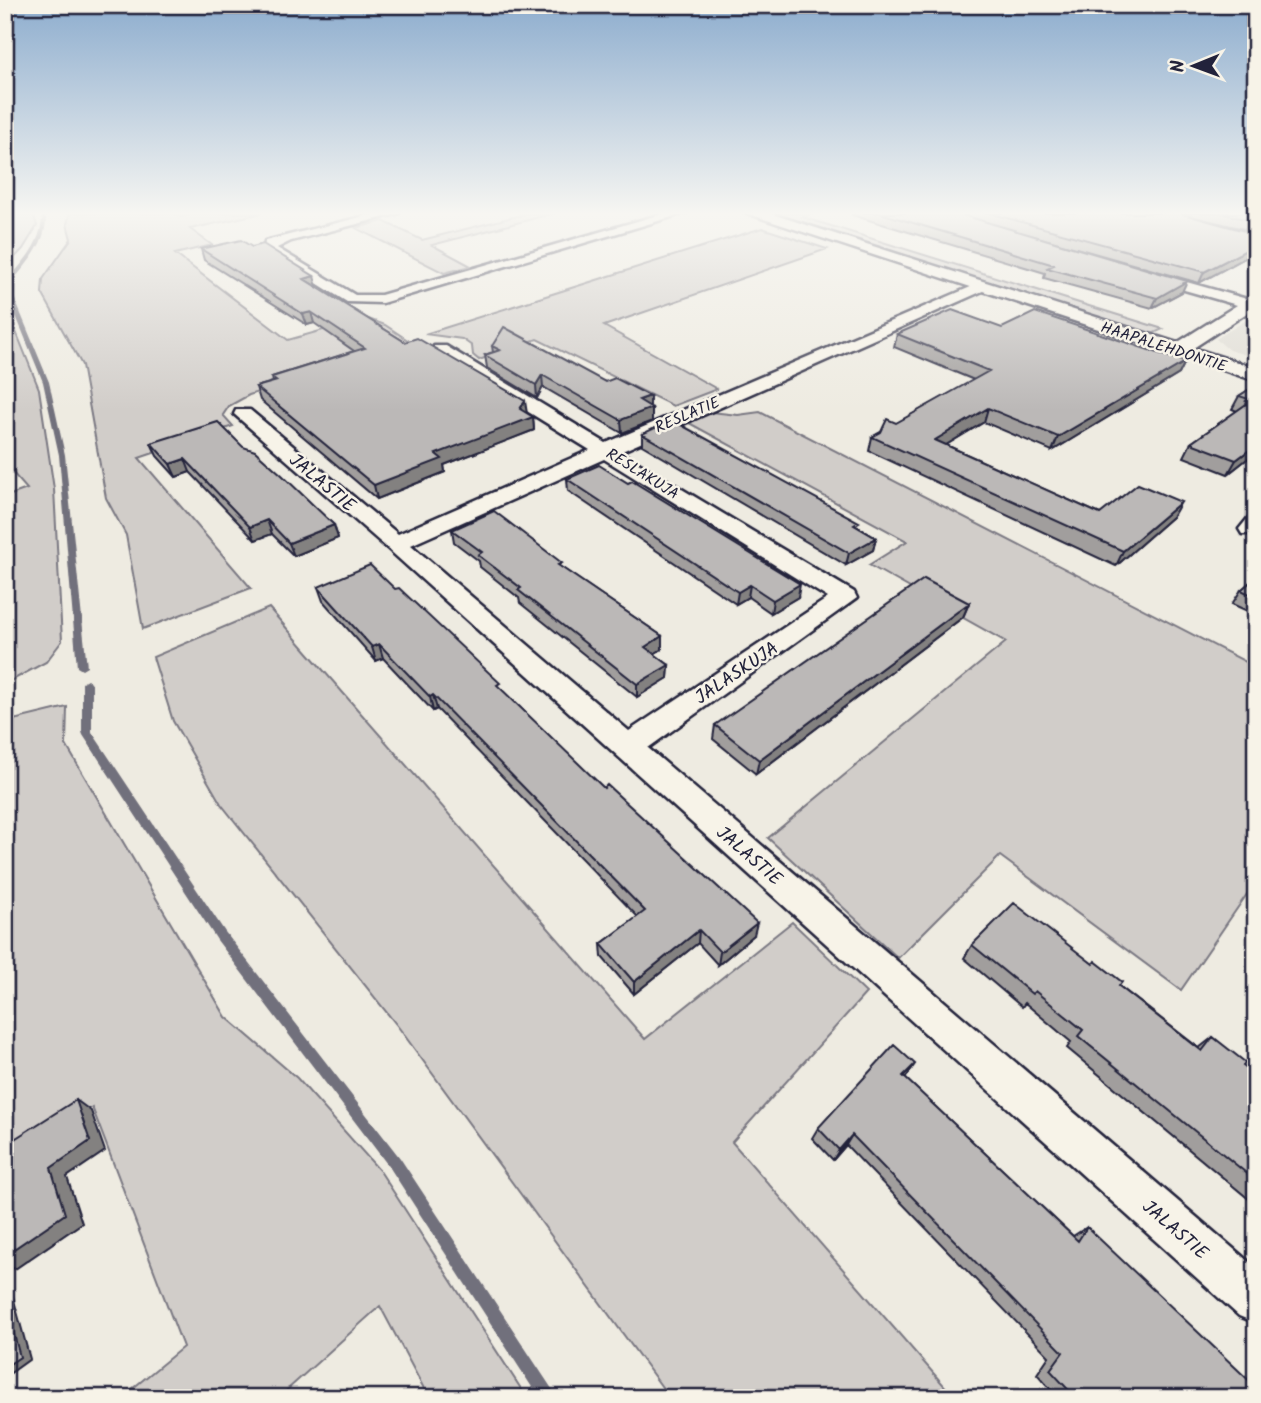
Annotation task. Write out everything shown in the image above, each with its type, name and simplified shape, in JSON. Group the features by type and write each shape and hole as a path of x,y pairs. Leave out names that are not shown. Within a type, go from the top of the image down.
{"street":[{"path":"318,278 352,299 382,299 453,278"},
{"name":"HAAPALEHDONTIE","path":"954,278 1256,375"},
{"path":"1163,278 1253,302"},
{"name":"RESLATIE","path":"395,543 604,449 980,287"},
{"path":"1178,350 1253,302"},
{"name":"RESLAKUJA","path":"440,350 845,598"},
{"name":"JALASTIE","path":"243,414 395,543 1256,1299"},
{"name":"JALASKUJA","path":"627,747 845,598"}],"shaded area":[{"path":"207,278 288,340 366,318 385,325 412,343 249,395 229,406 223,415 233,426 139,458 251,588 143,629 126,535 106,498 82,365 42,293 43,279"},
{"path":"602,278 742,278 604,326 717,389 673,406 537,339 479,360 473,355 472,346 462,339 425,334"},
{"path":"973,278 1000,278 1163,329 1150,335"},
{"path":"5,304 39,389 54,489 62,641 46,662 5,684 5,497 27,489 5,464"},
{"path":"1256,314 1256,358 1229,350 1216,339"},
{"path":"711,412 738,415 760,412 1256,667 1256,881 1181,990 1000,856 898,958 768,838 1006,642 869,565 907,541 689,423"},
{"path":"269,608 645,1039 792,922 866,993 732,1142 955,1398 670,1398 399,1028 221,804 173,721 153,657"},
{"path":"67,707 66,745 226,1017 297,1078 380,1171 527,1398 429,1398 380,1306 278,1398 121,1398 183,1347 92,1107 5,1164 5,722"}],"building":[{"path":"247,278 306,278 405,342 417,338 525,401 520,409 533,417 436,454 442,459 374,485 256,387 277,381 272,377 365,348 311,312 303,314"},
{"path":"1085,278 1178,278 1187,281 1157,298"},
{"path":"952,310 1002,328 1035,312 1185,362 1058,437 988,408 935,440 1100,514 1138,484 1181,502 1123,551 872,437 881,432 887,419 896,423 989,371 897,334"},
{"path":"504,327 605,382 615,378 650,396 639,400 652,408 621,420 542,375 536,385 485,355 500,350 492,346"},
{"path":"1256,385 1256,445 1236,460 1191,443 1249,402 1246,401 1249,399 1239,396"},
{"path":"672,420 859,522 854,525 876,538 849,553 642,434"},
{"path":"218,422 243,447 255,451 334,525 289,543 267,520 250,527 185,459 170,464 151,443"},
{"path":"599,465 628,483 632,481 800,584 773,600 750,585 738,592 567,479"},
{"path":"494,511 562,563 558,565 662,636 645,647 669,665 637,684 518,590 521,588 478,555 482,552 452,530"},
{"path":"370,565 395,589 399,588 500,683 497,685 604,788 607,785 757,923 720,952 699,930 634,982 601,944 645,911 433,695 430,697 379,644 372,647 318,587"},
{"path":"1256,577 1256,597 1241,590"},
{"path":"924,579 969,603 759,760 715,725"},
{"path":"1014,903 1093,964 1095,961 1122,982 1119,986 1202,1051 1213,1037 1245,1062 1243,1066 1256,1076 1256,1181 1078,1036 1083,1030 1035,991 1032,994 972,945"},
{"path":"894,1045 915,1064 903,1076 1078,1241 1087,1227 1256,1387 1256,1398 1076,1398 1050,1370 1063,1352 852,1135 839,1150 818,1128"},
{"path":"76,1100 90,1141 51,1168 65,1214 5,1255 5,1145"},
{"path":"5,1300 20,1357 5,1367"}],"waterway":[{"path":"12,278 6,285 46,382 62,455 82,667"},
{"path":"87,683 87,732 221,936 395,1163 549,1398"}]}
